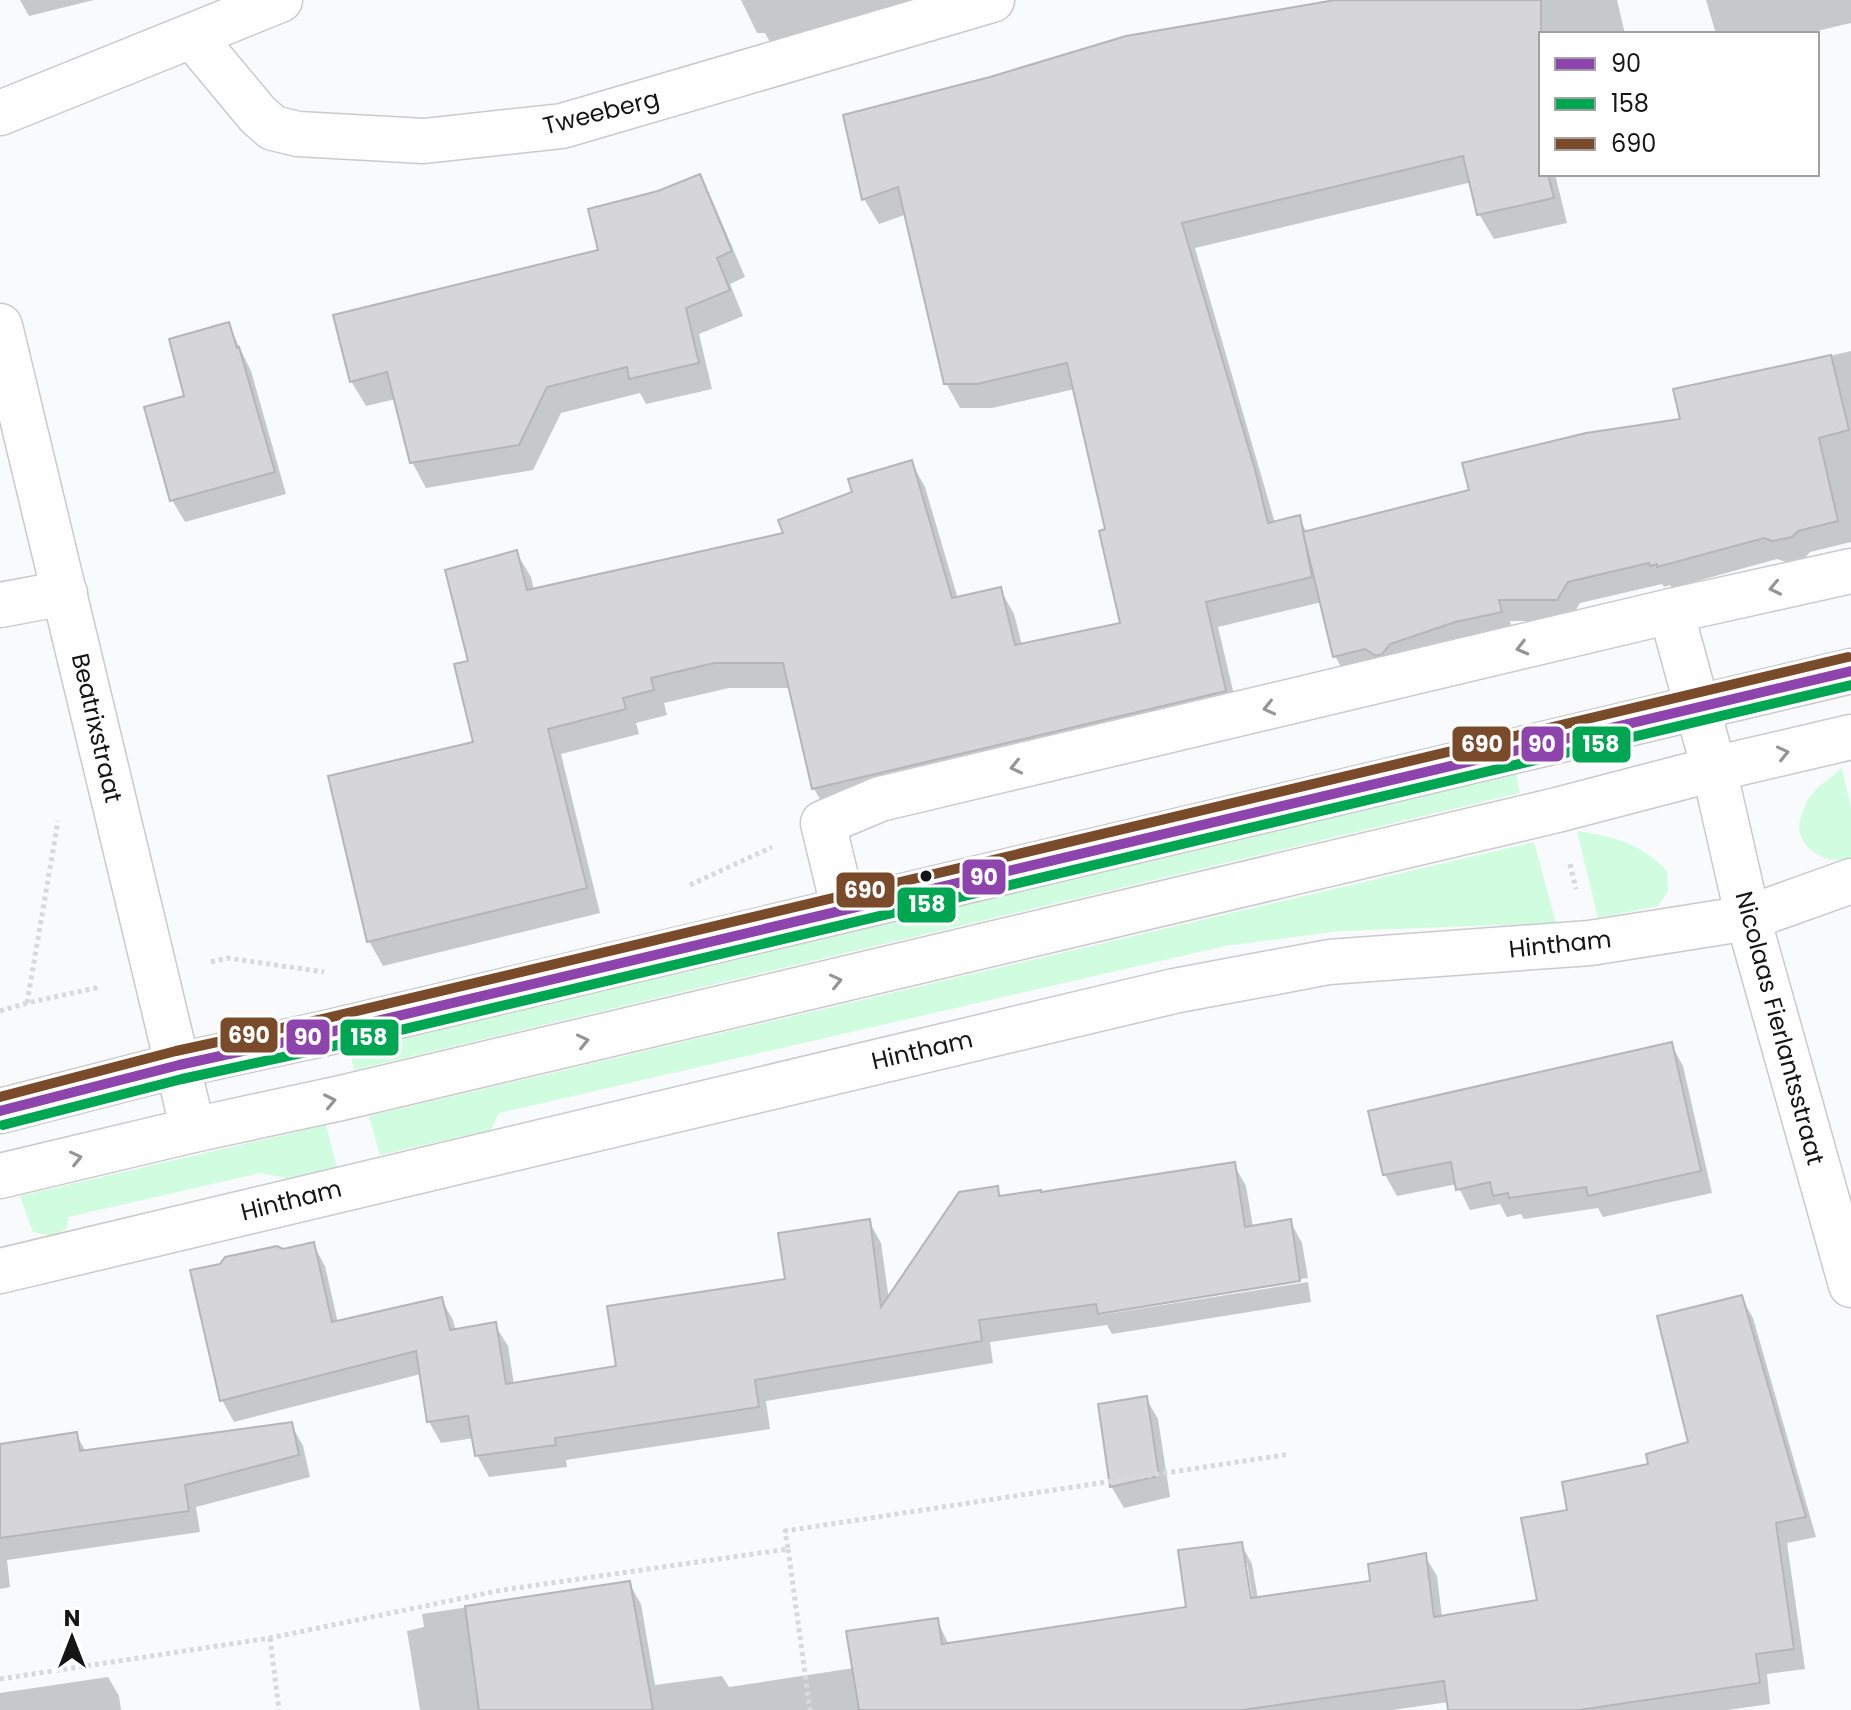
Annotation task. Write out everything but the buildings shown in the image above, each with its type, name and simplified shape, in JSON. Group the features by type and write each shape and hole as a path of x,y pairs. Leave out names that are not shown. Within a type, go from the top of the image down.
{"street":[{"path":"0,113 280,0"},
{"name":"Tweeberg","path":"193,37 258,115 273,128 298,134 424,141 562,126 992,0"},
{"name":"Beatrixstraat","path":"0,326 193,1130"},
{"path":"844,910 823,823 880,799 1851,571"},
{"path":"0,605 65,593"},
{"path":"1671,611 1714,769"},
{"path":"0,1111 179,1065 326,1033 1851,671"},
{"path":"0,1176 1418,843 1851,737"},
{"name":"Nicolaas Fierlantsstraat","path":"1714,769 1748,918 1851,1285"},
{"name":"Hintham","path":"0,1271 1174,991 1329,962 1590,943 1748,918 1851,881"}],"path":[{"path":"27,1003 60,806"},
{"path":"688,886 823,823"},
{"path":"0,1011 227,958 328,972"},
{"path":"810,1710 785,1531 1290,1454"},
{"path":"0,1679 270,1638 502,1590 788,1549"},
{"path":"270,1638 279,1710"}],"green space":[{"path":"1842,768 1851,809 1851,857 1835,860 1811,850 1805,844 1799,827 1809,798"},
{"path":"1515,769 1520,793 354,1070 348,1043"},
{"path":"1577,831 1626,842 1646,853 1667,871 1668,891 1658,906 1598,918"},
{"path":"1534,842 1556,923 1340,931 1225,946 499,1113 491,1130 380,1155 369,1116"},
{"path":"326,1125 337,1168 287,1178 260,1173 68,1217 67,1228 54,1236 33,1232 20,1196"}],"transit line":[{"name":"690","path":"0,1097 176,1051 323,1019 1848,657"},
{"name":"90","path":"0,1111 179,1065 326,1033 1851,671"},
{"name":"158","path":"3,1125 182,1079 329,1047 1851,685"}]}
